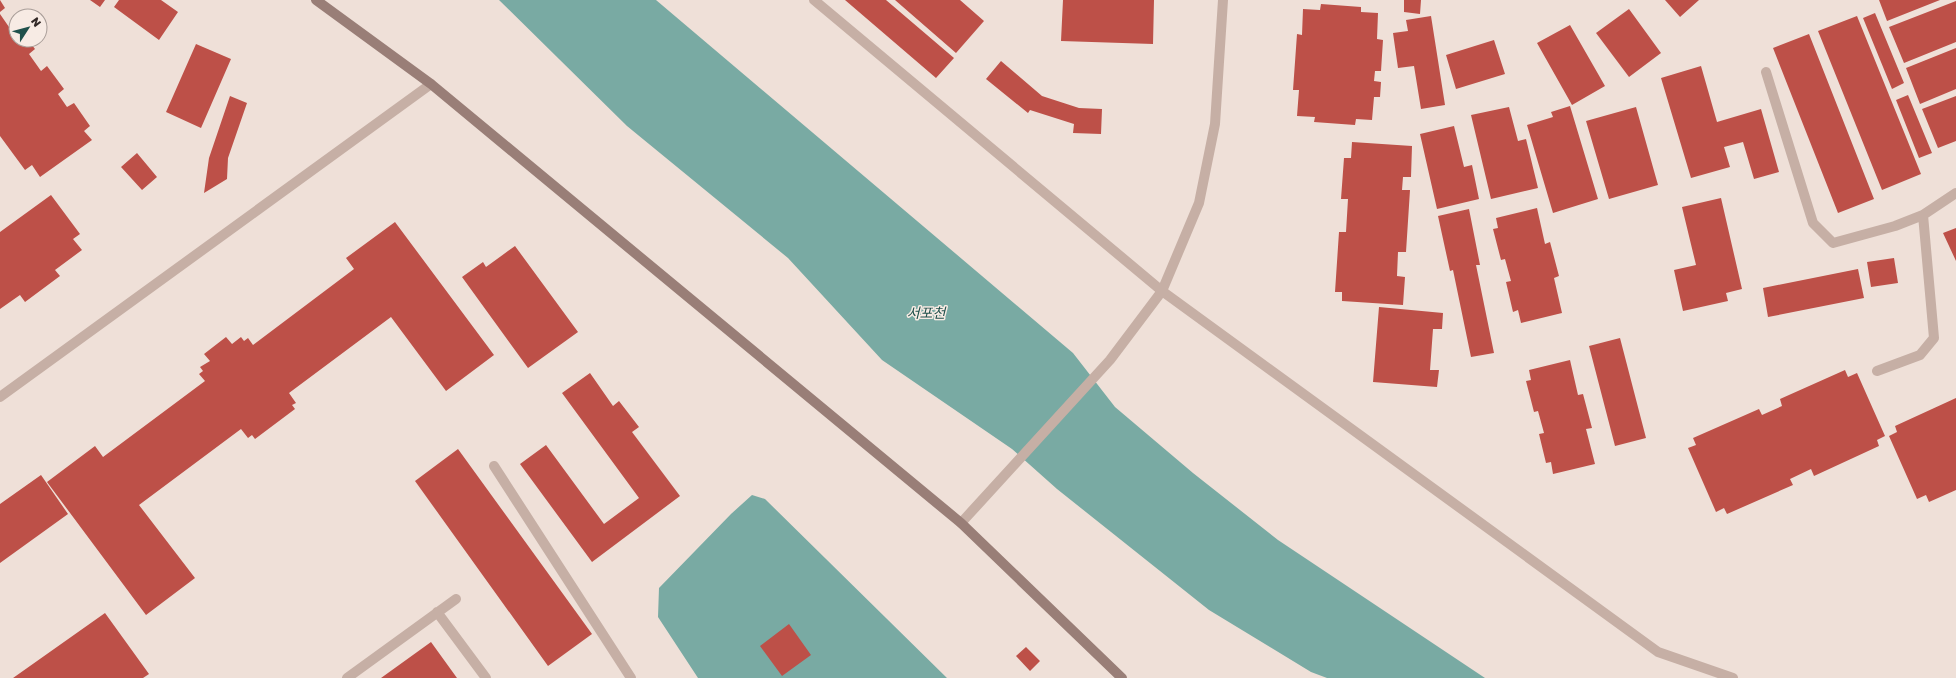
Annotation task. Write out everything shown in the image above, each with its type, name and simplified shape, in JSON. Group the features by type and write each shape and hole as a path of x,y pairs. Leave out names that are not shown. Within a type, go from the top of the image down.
{"main road":[{"path":"316,0 431,84 961,523 1122,678"}],"street":[{"path":"814,0 1162,291 1658,652 1733,678"},
{"path":"961,523 1110,360 1162,291 1199,202 1215,124 1223,0"},
{"path":"1766,72 1813,223 1833,243 1895,226 1923,215 1956,193"},
{"path":"0,397 431,84"},
{"path":"1877,371 1920,355 1934,338 1923,215"},
{"path":"494,466 631,678"},
{"path":"347,678 456,599"},
{"path":"437,612 486,678"}],"water":[{"name":"서포천","path":"499,0 656,0 1073,353 1115,407 1193,473 1278,540 1485,678 1327,678 1311,672 1209,610 1057,489 1012,449 882,360 788,258 627,126"},
{"path":"752,495 765,499 947,678 698,678 658,617 659,588 731,514"}],"building":[{"path":"0,0 5,8 0,12"},
{"path":"90,0 105,0 100,7"},
{"path":"119,0 161,0 178,12 159,40 114,7"},
{"path":"845,0 886,0 954,58 936,78"},
{"path":"895,0 960,0 984,21 956,53"},
{"path":"1063,0 1154,0 1153,44 1061,41"},
{"path":"1404,0 1421,0 1420,14 1404,12"},
{"path":"1665,0 1699,0 1680,17"},
{"path":"1879,0 1940,0 1887,21"},
{"path":"1956,1 1956,42 1904,63 1889,27"},
{"path":"1321,4 1361,7 1361,12 1378,13 1377,39 1383,40 1381,71 1375,71 1374,81 1381,82 1380,97 1374,97 1372,120 1356,119 1355,125 1314,122 1315,117 1297,116 1299,90 1293,90 1297,34 1302,35 1303,9 1320,10"},
{"path":"1629,9 1661,53 1629,77 1596,33"},
{"path":"1875,13 1904,83 1892,89 1863,18"},
{"path":"0,14 8,26 8,48 34,48 35,49 29,54 41,71 47,66 64,89 58,94 67,107 74,103 90,126 84,131 92,140 40,177 32,165 25,170 0,136"},
{"path":"1431,16 1445,105 1421,109 1414,66 1398,68 1393,33 1408,31 1406,20"},
{"path":"1857,16 1921,174 1882,190 1818,31"},
{"path":"1570,25 1605,86 1572,105 1537,43"},
{"path":"1809,34 1874,199 1838,213 1773,48"},
{"path":"1494,40 1505,74 1456,89 1446,55"},
{"path":"196,44 231,59 201,128 166,112"},
{"path":"1956,48 1956,89 1920,104 1906,68"},
{"path":"1001,61 1042,96 1079,108 1102,109 1101,134 1073,133 1074,124 1030,110 1028,113 986,79"},
{"path":"1701,66 1717,122 1761,109 1779,172 1754,179 1743,142 1724,147 1730,167 1691,178 1661,78"},
{"path":"1908,95 1932,153 1919,158 1896,100"},
{"path":"230,96 247,103 228,158 227,179 204,193 209,158"},
{"path":"1956,96 1956,141 1938,148 1922,109"},
{"path":"1570,106 1598,199 1553,213 1527,125 1553,117 1551,112"},
{"path":"1509,107 1518,141 1526,139 1538,188 1491,199 1471,115"},
{"path":"1636,107 1658,185 1609,199 1586,121"},
{"path":"1454,126 1464,167 1472,165 1479,199 1437,209 1420,134"},
{"path":"1352,142 1412,146 1411,177 1403,177 1402,190 1410,190 1406,252 1398,252 1397,276 1405,277 1403,305 1342,301 1342,292 1335,292 1339,232 1346,232 1348,199 1341,199 1344,158 1351,158"},
{"path":"137,153 157,177 142,190 121,167"},
{"path":"51,195 80,234 73,239 82,250 55,270 60,276 25,302 20,295 0,309 0,232"},
{"path":"1721,198 1742,289 1726,293 1728,301 1683,311 1674,270 1696,265 1682,207"},
{"path":"1537,208 1545,244 1550,242 1559,276 1554,278 1562,313 1521,323 1518,310 1513,312 1506,282 1511,281 1505,259 1501,260 1493,229 1498,228 1496,218"},
{"path":"1469,209 1480,265 1476,265 1494,353 1471,357 1453,270 1450,271 1438,216"},
{"path":"395,222 494,355 446,391 391,317 289,393 296,403 292,405 295,409 255,439 252,435 248,438 241,429 139,505 195,578 146,615 47,482 95,446 103,457 205,381 199,374 203,371 200,367 210,361 204,354 226,337 232,344 241,337 244,341 248,338 253,345 354,269 346,258"},
{"path":"1956,228 1956,261 1943,233"},
{"path":"515,246 578,332 528,368 462,277 483,262 486,267"},
{"path":"1894,258 1898,283 1871,287 1867,262"},
{"path":"1858,269 1864,298 1768,317 1763,288"},
{"path":"1379,307 1443,313 1442,329 1433,329 1430,370 1439,370 1437,387 1373,382"},
{"path":"1620,338 1646,438 1615,446 1589,346"},
{"path":"1570,360 1578,395 1583,394 1592,428 1586,429 1595,464 1553,474 1551,462 1546,463 1539,434 1544,433 1538,411 1534,412 1526,381 1531,380 1529,370"},
{"path":"1845,370 1848,377 1857,373 1885,436 1877,440 1879,446 1814,476 1811,469 1790,479 1793,485 1727,514 1724,508 1716,512 1688,448 1696,445 1693,438 1759,409 1762,415 1782,406 1780,399"},
{"path":"590,373 613,406 619,401 639,427 632,432 680,496 592,562 520,464 546,445 604,524 639,498 562,393"},
{"path":"1956,398 1956,490 1929,502 1926,495 1917,499 1889,436 1897,432 1895,426"},
{"path":"458,449 592,634 548,666 415,481"},
{"path":"41,475 68,514 0,563 0,504"},
{"path":"105,613 149,674 143,678 13,678"},
{"path":"789,624 811,655 782,676 760,646"},
{"path":"431,642 457,678 381,678"},
{"path":"1026,647 1040,661 1030,671 1016,656"}]}
